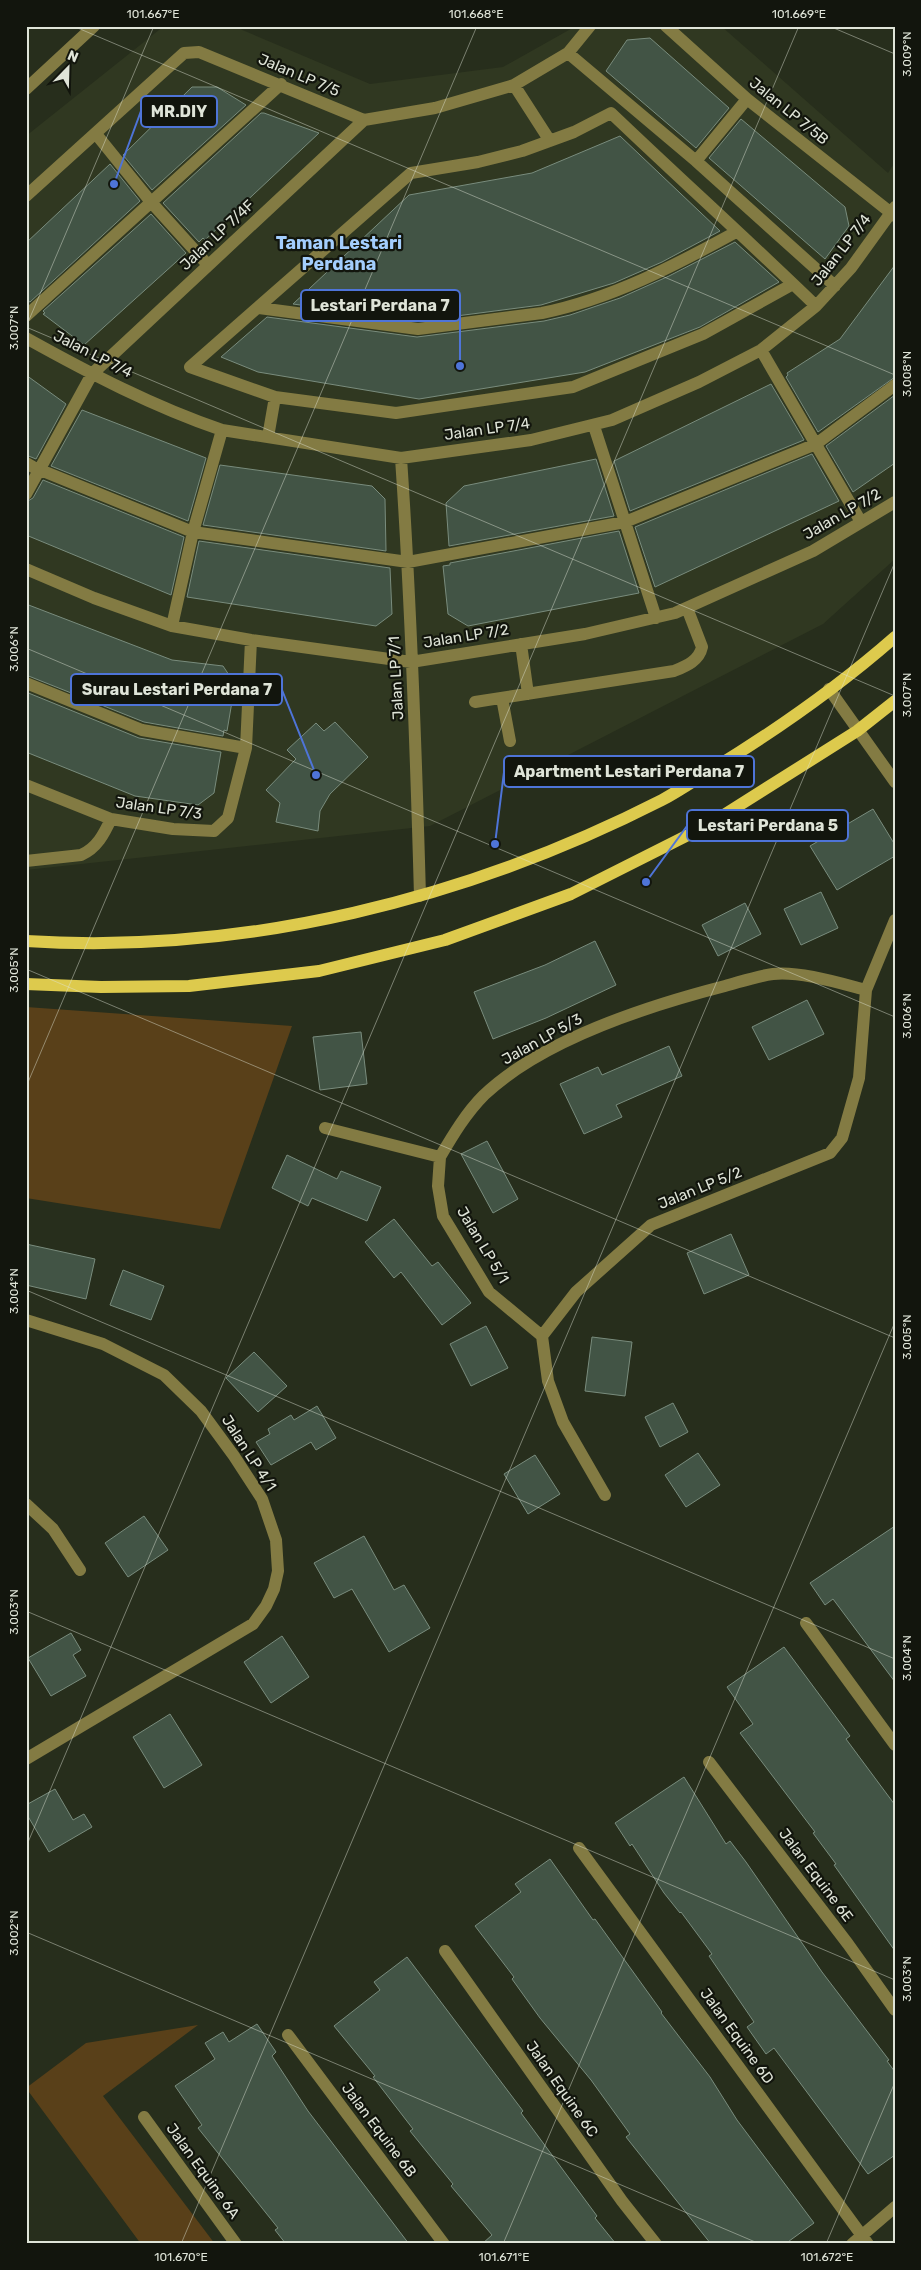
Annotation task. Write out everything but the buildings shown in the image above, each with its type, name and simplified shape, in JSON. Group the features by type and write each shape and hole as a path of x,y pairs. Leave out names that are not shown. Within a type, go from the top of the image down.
{"main road":[{"path":"26,941 67,943 192,940 311,922 420,896 556,849 663,799 765,737 895,637"},
{"path":"26,984 101,987 189,986 319,971 445,940 570,894 708,824 857,731 895,701"}],"street":[{"path":"26,89 94,26"},
{"path":"364,120 435,108 514,85 568,53 590,26"},
{"name":"Jalan LP 7/5B","path":"666,26 747,99 894,212"},
{"name":"Jalan LP 7/5","path":"26,196 184,53 190,51 199,52 281,84 364,120"},
{"path":"568,53 696,162 835,286"},
{"path":"26,316 281,84"},
{"path":"514,85 550,141"},
{"path":"696,162 747,99"},
{"path":"793,284 703,334 573,387 396,413 275,398 190,368 410,173 478,162 522,151 574,132 610,113 736,232 793,284 816,306"},
{"name":"Jalan LP 7/4F","path":"26,494 92,374 364,120"},
{"path":"96,134 151,202 208,265"},
{"name":"Jalan LP 7/4","path":"26,338 92,374 196,421 222,430 400,458 531,440 594,426 612,420 699,382 761,350 816,306 852,268 894,212"},
{"path":"259,308 418,328 542,313 558,310 640,282 736,232"},
{"path":"761,350 861,522"},
{"path":"26,463 194,532 408,562 624,522 816,444 895,385"},
{"path":"268,437 275,398"},
{"path":"594,426 656,618"},
{"path":"172,626 194,532 222,430"},
{"name":"Jalan LP 7/1","path":"400,458 408,562 420,896"},
{"name":"Jalan LP 7/2","path":"26,569 94,598 172,626 251,640 411,662 585,634 656,618 687,608 813,551 895,502"},
{"path":"475,702 664,673 689,664 698,656 702,646 687,608"},
{"name":"Jalan LP 7/3","path":"26,785 111,819 173,829 214,831 228,818 246,748 251,640"},
{"path":"521,644 528,694"},
{"path":"26,683 142,730 246,748"},
{"path":"829,689 895,782"},
{"path":"502,698 510,740"},
{"path":"26,861 80,855 88,852 104,834 111,819"},
{"path":"866,990 895,920"},
{"name":"Jalan LP 5/3","path":"440,1157 462,1122 483,1096 504,1078 528,1062 582,1032 695,994 774,974 817,978 866,990"},
{"name":"Jalan LP 5/2","path":"542,1336 576,1292 651,1225 830,1153 842,1138 859,1078 866,990"},
{"path":"325,1128 440,1157"},
{"name":"Jalan LP 5/1","path":"440,1157 438,1186 443,1216 489,1292 542,1336"},
{"name":"Jalan LP 4/1","path":"26,1320 103,1344 164,1375 201,1411 234,1456 262,1500 276,1540 278,1571 266,1606 253,1624 26,1760"},
{"path":"542,1336 548,1381 564,1422 605,1495"},
{"path":"26,1504 53,1529 80,1570"},
{"path":"806,1623 895,1745"},
{"name":"Jalan Equine 6E","path":"709,1762 848,1944 895,2010"},
{"name":"Jalan Equine 6D","path":"580,1848 860,2241"},
{"name":"Jalan Equine 6C","path":"445,1951 622,2202 656,2244"},
{"name":"Jalan Equine 6B","path":"288,2035 444,2244"},
{"name":"Jalan Equine 6A","path":"144,2117 236,2244"},
{"path":"860,2241 895,2207"}],"shaded area":[{"path":"164,26 233,26 370,84 503,67 576,26 721,26 888,173 895,162 895,559 823,624 430,826 26,870 26,136"},
{"path":"26,1007 292,1026 220,1229 26,1198"},
{"path":"198,2025 103,2096 215,2244 141,2244 26,2088 86,2043"}],"place":[{"name":"MR.DIY","path":"114,184"},
{"name":"Lestari Perdana 7","path":"460,366"},
{"name":"Surau Lestari Perdana 7","path":"316,775"},
{"name":"Apartment Lestari Perdana 7","path":"495,844"},
{"name":"Lestari Perdana 5","path":"646,882"}],"district":[{"name":"Taman Lestari Perdana","path":"339,253"}]}
